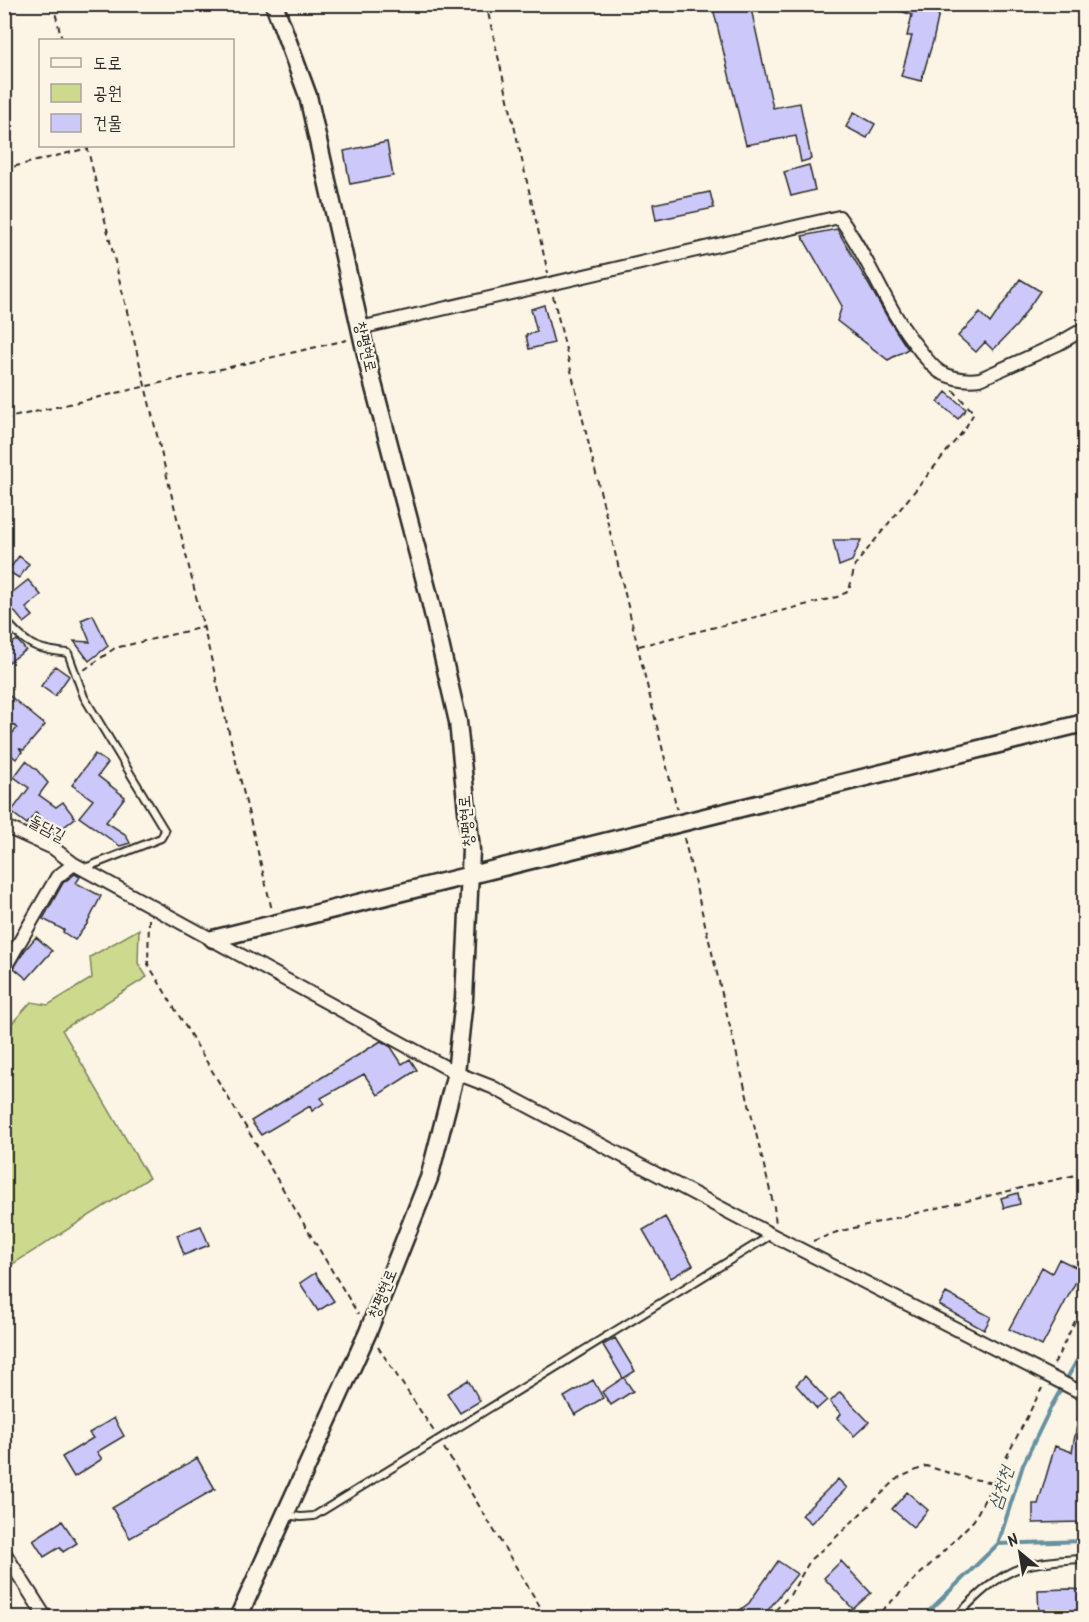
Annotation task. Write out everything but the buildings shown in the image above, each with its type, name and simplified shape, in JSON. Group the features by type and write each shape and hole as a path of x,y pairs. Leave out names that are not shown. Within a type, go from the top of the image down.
{"main road":[{"name":"창평현로","path":"238,1617 368,1332 429,1178 456,1073 464,999 471,850 458,722 429,596 361,332 308,96 274,4"},
{"path":"213,939 1084,723"}],"street":[{"path":"361,332 550,284 839,217 854,237 898,322 932,365 946,375 968,380 980,379 1058,344 1084,329"},
{"name":"돌담길","path":"4,826 53,848 79,866 456,1073 492,1087 1048,1377 1081,1389"},
{"path":"5,968 57,877 79,866"},
{"path":"4,1552 46,1617"}],"lane":[{"path":"4,619 27,644 44,651 68,653 84,697 165,831 161,838 79,866"},
{"path":"285,1515 314,1516 772,1235"},
{"path":"955,1617 991,1585 1008,1574 1036,1564 1084,1559"}],"path":[{"path":"53,4 62,39"},
{"path":"486,4 537,219 550,284 774,1207 776,1224 772,1235"},
{"path":"4,169 87,147 275,923"},
{"path":"4,419 146,387 361,332"},
{"path":"639,646 837,597 849,591 855,565 964,430 974,413 950,386 946,375"},
{"path":"77,676 115,648 204,627"},
{"path":"149,904 148,964 368,1332 439,1439 547,1617"},
{"path":"801,1249 817,1239 837,1232 1084,1173"},
{"path":"874,1617 974,1520 1084,1303"},
{"path":"768,1617 790,1595 811,1559 898,1478 926,1466 967,1478 994,1482"}],"green space":[{"path":"139,929 138,963 147,977 62,1030 149,1178 5,1269 5,1031 31,1002 48,1005 92,978 90,957"}],"waterway":[{"name":"삼천천","path":"922,1618 998,1544 1023,1465 1051,1407 1084,1348"},
{"path":"998,1544 1084,1541"}]}
